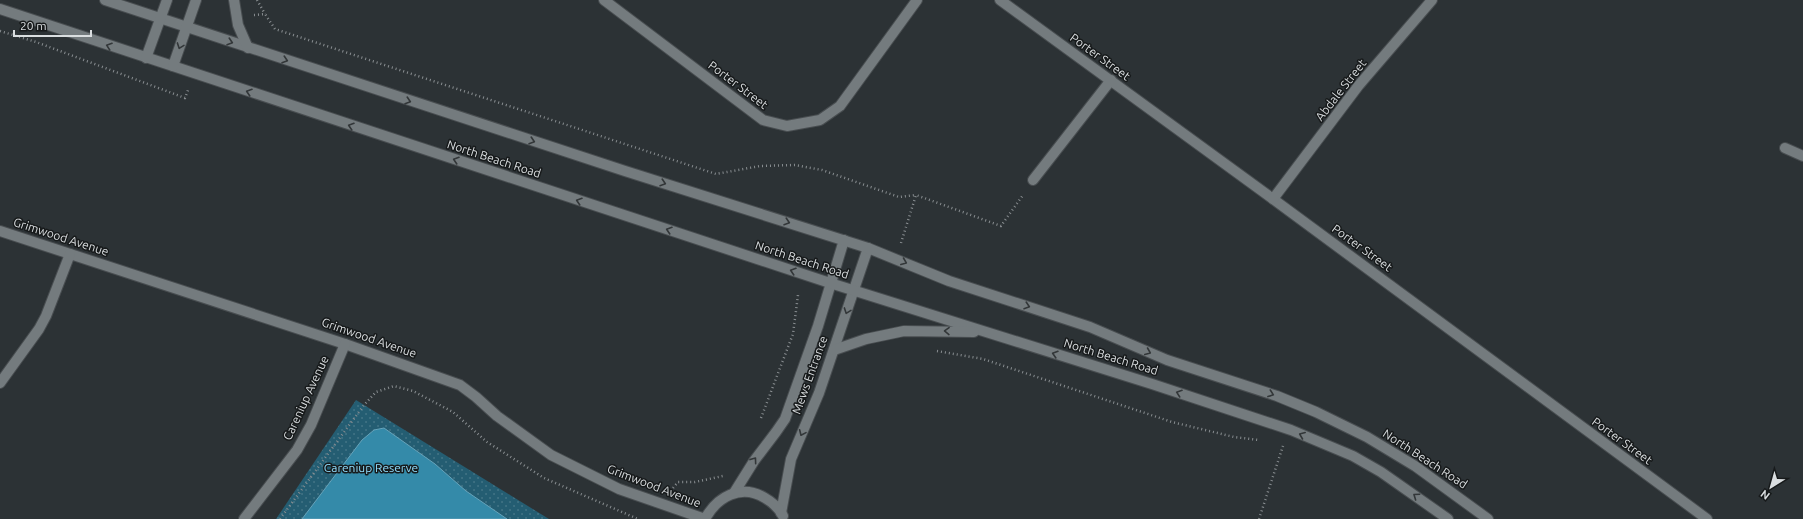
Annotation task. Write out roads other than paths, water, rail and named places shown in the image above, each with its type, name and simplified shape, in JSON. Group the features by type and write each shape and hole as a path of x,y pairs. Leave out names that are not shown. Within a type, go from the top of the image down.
{"street":[{"name":"North Beach Road","path":"105,0 186,28 618,169 844,240 868,248 949,281 1090,326 1167,360 1239,383 1316,412 1367,437 1409,462 1488,519"},
{"path":"146,58 167,0"},
{"path":"172,66 196,0"},
{"path":"234,0 238,25 248,48"},
{"name":"Porter Street","path":"604,0 763,120 787,126 820,120 840,106 917,0"},
{"name":"Porter Street","path":"1000,0 1707,519"},
{"name":"Abdale Street","path":"1273,199 1359,85 1432,0"},
{"name":"North Beach Road","path":"0,9 854,291 1152,384 1313,439 1353,456 1381,472 1448,519"},
{"path":"1033,180 1110,80"},
{"path":"1785,148 1803,156"},
{"name":"Grimwood Avenue","path":"0,231 345,344 460,386 476,397 497,416 551,455 619,489 705,519"},
{"name":"Mews Entrance","path":"734,493 754,460 785,419 818,326 844,240"},
{"name":"Mews Entrance","path":"783,516 791,459 819,393 868,248"},
{"path":"0,383 39,329 46,316 70,254"},
{"path":"834,350 866,339 904,331 986,332"},
{"name":"Careniup Avenue","path":"244,519 297,450 311,424 345,344"},
{"path":"705,519 712,508 722,499 734,493 747,492 761,495 772,502 783,516"}],"park label":[{"name":"Careniup Reserve","path":"371,468"}]}
